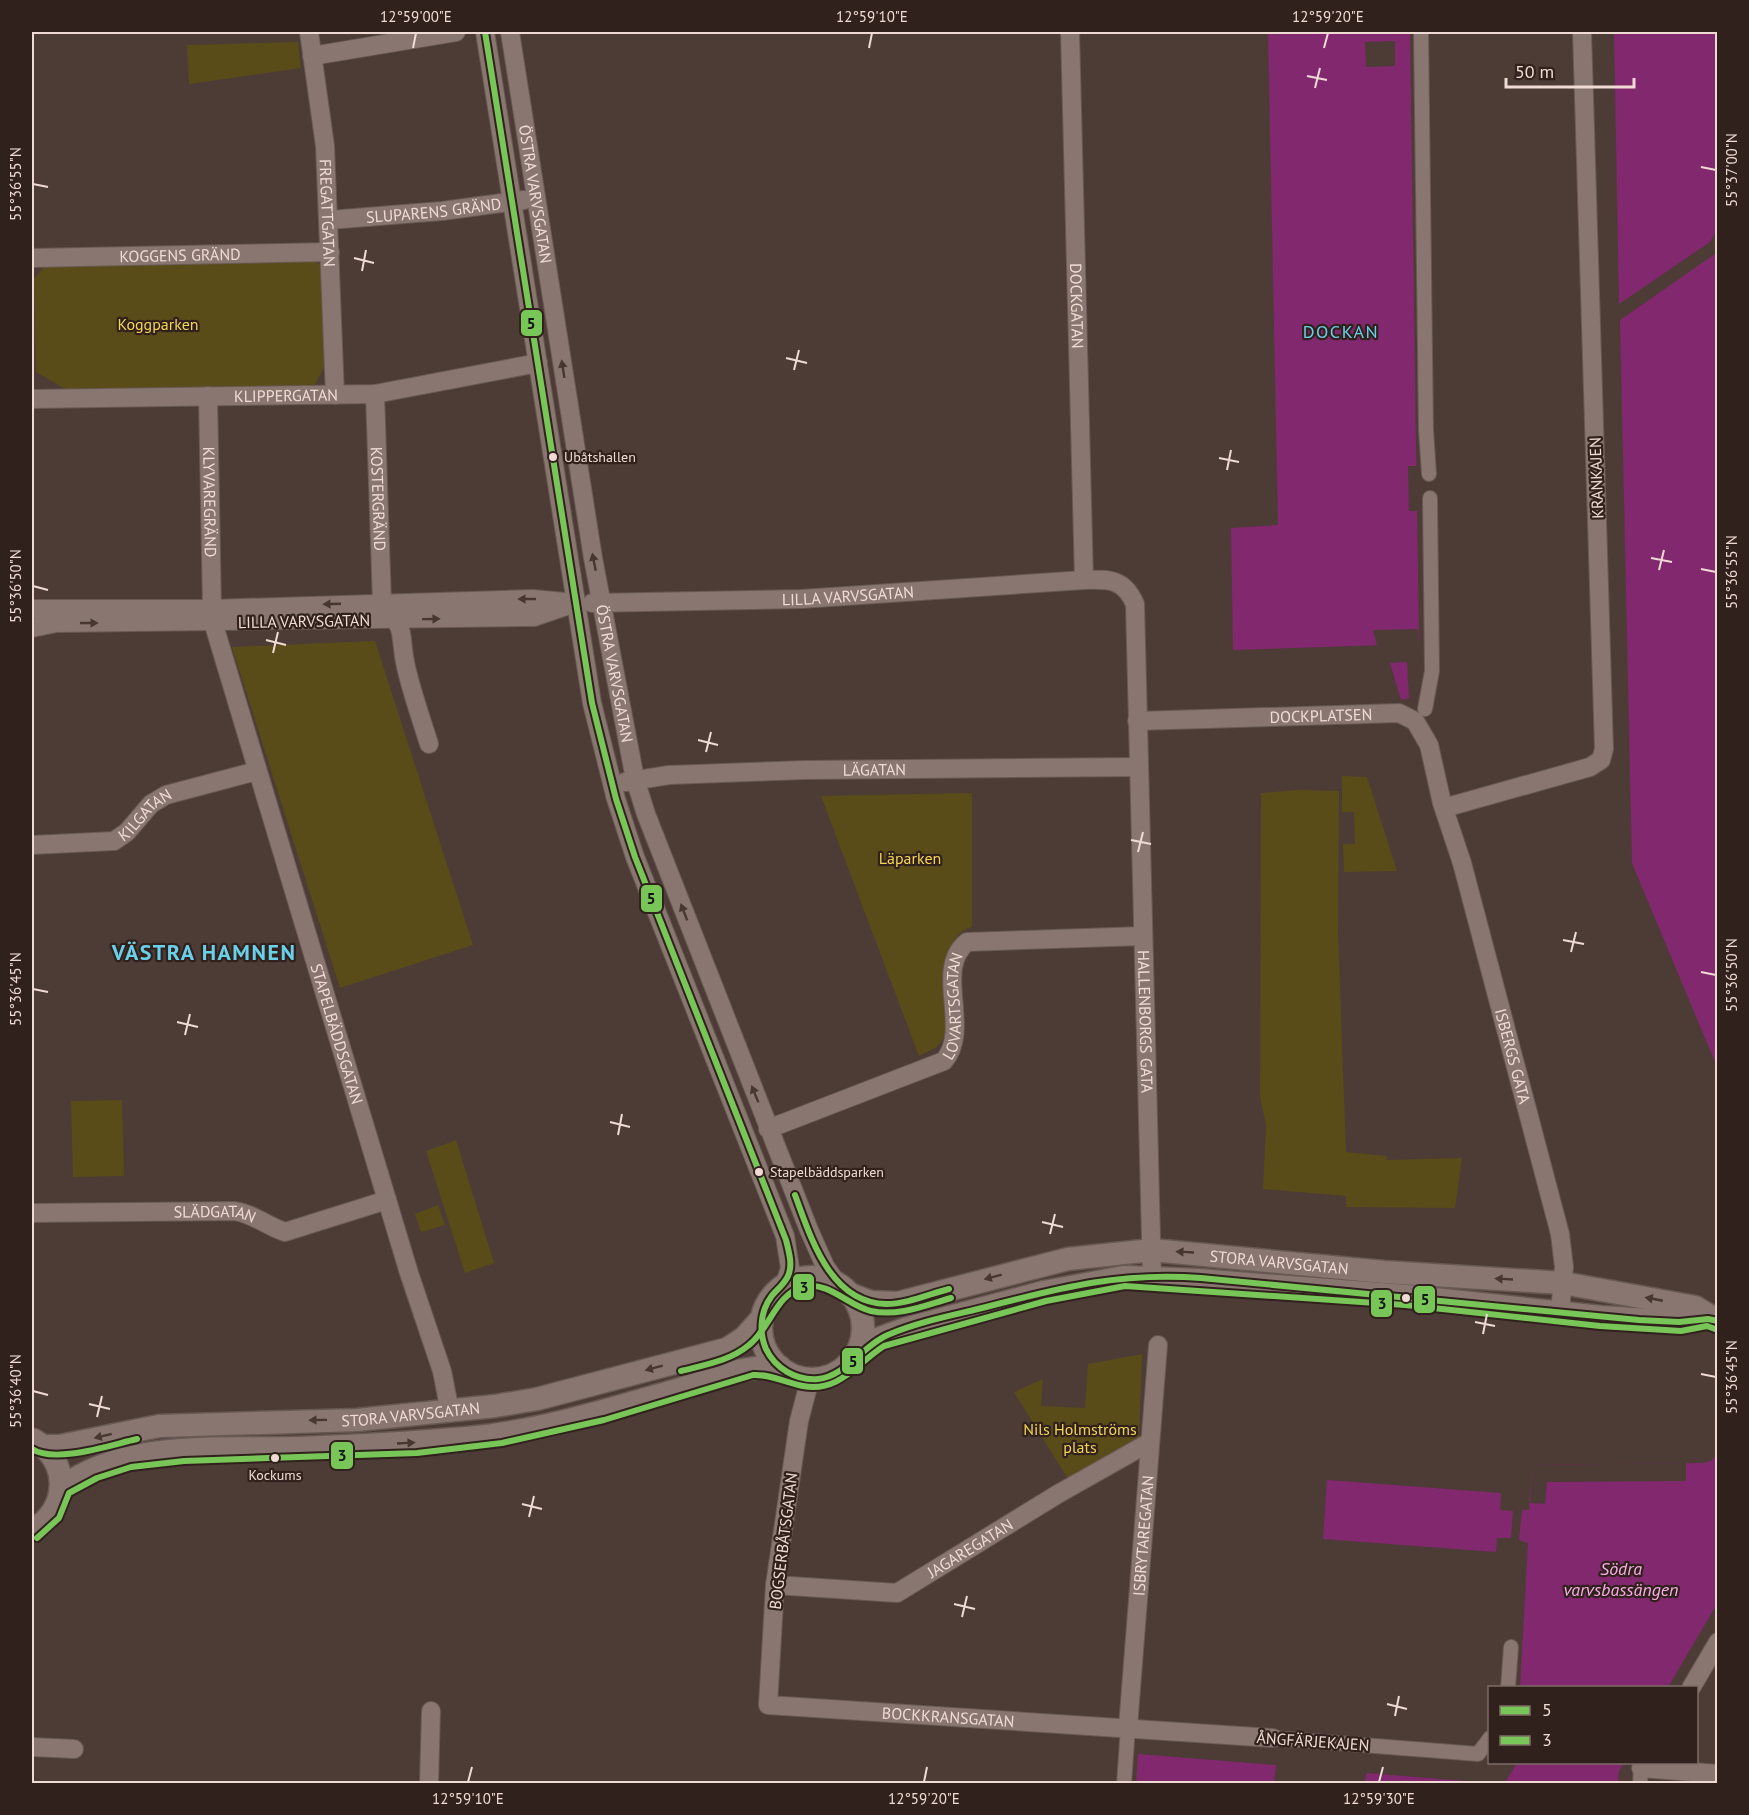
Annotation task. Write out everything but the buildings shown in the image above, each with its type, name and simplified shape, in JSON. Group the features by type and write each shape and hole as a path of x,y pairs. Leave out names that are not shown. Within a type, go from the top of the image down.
{"street":[{"name":"FREGATTGATAN","path":"309,32 326,146 335,395"},
{"path":"312,56 456,32"},
{"name":"ÖSTRA VARVSGATAN","path":"485,32 592,703 613,786 654,908 785,1236 790,1268 785,1284"},
{"name":"ÖSTRA VARVSGATAN","path":"510,32 602,603 635,779 646,814 816,1248 844,1289"},
{"name":"DOCKGATAN","path":"1070,32 1084,580"},
{"path":"1421,32 1426,430 1429,474"},
{"name":"KRANKAJEN","path":"1443,806 1590,767 1601,760 1604,749 1582,32"},
{"name":"SLUPARENS GRÄND","path":"329,220 442,211 536,198"},
{"name":"KOGGENS GRÄND","path":"32,258 330,252"},
{"name":"KLIPPERGATAN","path":"32,399 375,394 538,363"},
{"name":"KOSTERGRÄND","path":"375,394 382,603"},
{"name":"KLYVAREGRÄND","path":"208,396 212,616"},
{"path":"1425,709 1432,671 1430,498"},
{"name":"LILLA VARVSGATAN","path":"32,628 56,623 212,616 382,603 533,599 602,603 801,599 1084,580 1122,584 1128,588 1135,604 1137,721"},
{"path":"382,603 397,620 404,634 405,665 429,744"},
{"name":"LILLA VARVSGATAN","path":"32,609 397,620 534,617 575,603"},
{"name":"STAPELBÄDDSGATAN","path":"212,616 387,1200 442,1371 450,1412"},
{"name":"DOCKPLATSEN","path":"1137,721 1400,713 1415,721 1429,745 1443,806"},
{"path":"1137,721 1138,767"},
{"name":"LÄGATAN","path":"613,786 635,779 669,775 890,768 1138,767"},
{"name":"HALLENBORGS GATA","path":"1138,767 1152,1276"},
{"name":"KILGATAN","path":"32,845 114,841 127,832 151,804 166,795 257,771"},
{"name":"ISBERGS GATA","path":"1443,806 1462,863 1560,1234 1563,1283 1560,1311"},
{"name":"LOVARTSGATAN","path":"768,1128 944,1060 952,1051 955,1032 953,961 958,950 967,942 1143,936"},
{"name":"SLÄDGATAN","path":"32,1213 234,1211 245,1212 270,1227 285,1232 387,1200"},
{"name":"STORA VARVSGATAN","path":"35,1441 60,1446 117,1432 170,1425 357,1420 450,1412 537,1399 727,1349 744,1338 761,1319 768,1302 785,1284 807,1276 872,1302 898,1302 1068,1259 1152,1250 1384,1272 1563,1283 1695,1307 1713,1319"},
{"name":"STORA VARVSGATAN","path":"35,1441 57,1465 61,1488 96,1466 141,1455 368,1445 479,1437 541,1426 611,1409 751,1366 780,1367 788,1373 810,1379 838,1372 858,1352 880,1338 905,1329 1098,1280 1152,1276 1681,1322 1713,1319"},
{"path":"844,1289 863,1319 864,1332 858,1352"},
{"path":"761,1319 765,1350 780,1367"},
{"name":"ISBRYTAREGATAN","path":"1128,1727 1158,1345"},
{"name":"BOGSERBÅTSGATAN","path":"768,1705 775,1585 800,1421 810,1379"},
{"name":"JAGAREGATAN","path":"775,1585 897,1593 1058,1494 1150,1442"},
{"path":"34,1532 55,1509 61,1488"},
{"path":"1692,1686 1718,1642"},
{"path":"1508,1686 1511,1647"},
{"name":"BOCKKRANSGATAN","path":"768,1705 1128,1727"},
{"path":"429,1784 431,1711"},
{"path":"1124,1784 1128,1727"},
{"name":"ÅNGFÄRJEKAJEN","path":"1128,1727 1478,1754 1488,1741"},
{"path":"32,1747 74,1749"},
{"path":"1642,1771 1718,1774"}],"green space":[{"path":"298,42 301,68 189,84 187,45"},
{"name":"Koggparken","path":"308,256 325,268 325,366 314,386 65,389 36,372 34,279 48,262"},
{"path":"375,641 473,945 340,988 232,647"},
{"path":"1342,776 1367,777 1397,871 1344,872 1343,844 1355,844 1354,812 1342,812"},
{"path":"1299,790 1339,791 1338,933 1346,1152 1386,1156 1387,1160 1462,1158 1455,1208 1346,1207 1346,1196 1263,1189 1266,1125 1260,1097 1261,793"},
{"name":"Läparken","path":"972,793 972,927 961,933 953,943 948,956 945,988 948,1031 937,1047 919,1056 821,796"},
{"path":"122,1100 124,1176 73,1177 71,1101"},
{"path":"456,1140 494,1263 465,1273 426,1151"},
{"path":"438,1205 445,1225 421,1232 415,1214"},
{"name":"Nils Holmströms plats","path":"1142,1354 1139,1439 1068,1479 1014,1392 1043,1379 1041,1406 1085,1408 1088,1364"}],"water":[{"path":"1268,32 1410,32 1419,644 1233,650 1231,528 1278,525"},
{"path":"1614,32 1718,32 1717,229 1710,242 1619,304"},
{"path":"1715,254 1718,256 1717,1067 1632,863 1620,320"},
{"path":"1407,662 1409,698 1401,700 1390,663"},
{"name":"Södra varvsbassängen","path":"1717,1454 1717,1604 1669,1686 1520,1686 1528,1543 1519,1540 1522,1510 1529,1510 1532,1465 1703,1463 1711,1461"},
{"path":"1327,1480 1501,1493 1500,1510 1513,1511 1511,1538 1497,1538 1496,1552 1323,1539"},
{"path":"1138,1754 1276,1765 1274,1783 1136,1783"},
{"path":"1516,1764 1623,1764 1619,1771 1618,1783 1504,1784"},
{"path":"1366,1773 1489,1783 1365,1783"}],"pier":[{"path":"1395,41 1395,66 1366,67 1365,42"},
{"path":"1408,466 1417,466 1417,511 1409,511"},
{"path":"1418,629 1419,644 1377,646 1373,630"},
{"path":"1686,1463 1686,1481 1547,1482 1545,1504 1530,1503 1532,1465"}],"transit line":[{"name":"5","path":"485,32 592,703 616,799 635,857 786,1240 790,1258 788,1276 767,1303 762,1323 764,1343 775,1362 787,1372 802,1378 828,1377 881,1339 914,1325 1067,1287 1144,1277 1201,1278 1639,1320 1679,1322 1708,1319 1718,1321"},
{"name":"5","path":"795,1195 816,1248 837,1280 850,1293 867,1301 894,1304 949,1289"},
{"name":"3","path":"37,1538 59,1518 69,1493 97,1478 131,1467 184,1461 417,1453 502,1443 604,1420 753,1375 766,1376 803,1386 827,1385 847,1375 884,1346 1046,1301 1125,1286 1405,1305 1600,1326 1681,1331 1707,1326 1715,1329"},
{"name":"3","path":"681,1371 716,1362 742,1350 763,1330 787,1296 804,1287 822,1288 863,1308 881,1312 912,1309 951,1298"},
{"name":"3","path":"32,1449 54,1455 68,1454 137,1439"}],"place":[{"name":"Ubåtshallen","path":"553,457"},
{"name":"Stapelbäddsparken","path":"759,1172"},
{"name":"Kockums","path":"275,1458"}],"district":[{"name":"DOCKAN","path":"1341,331"},
{"name":"VÄSTRA HAMNEN","path":"204,952"}]}
